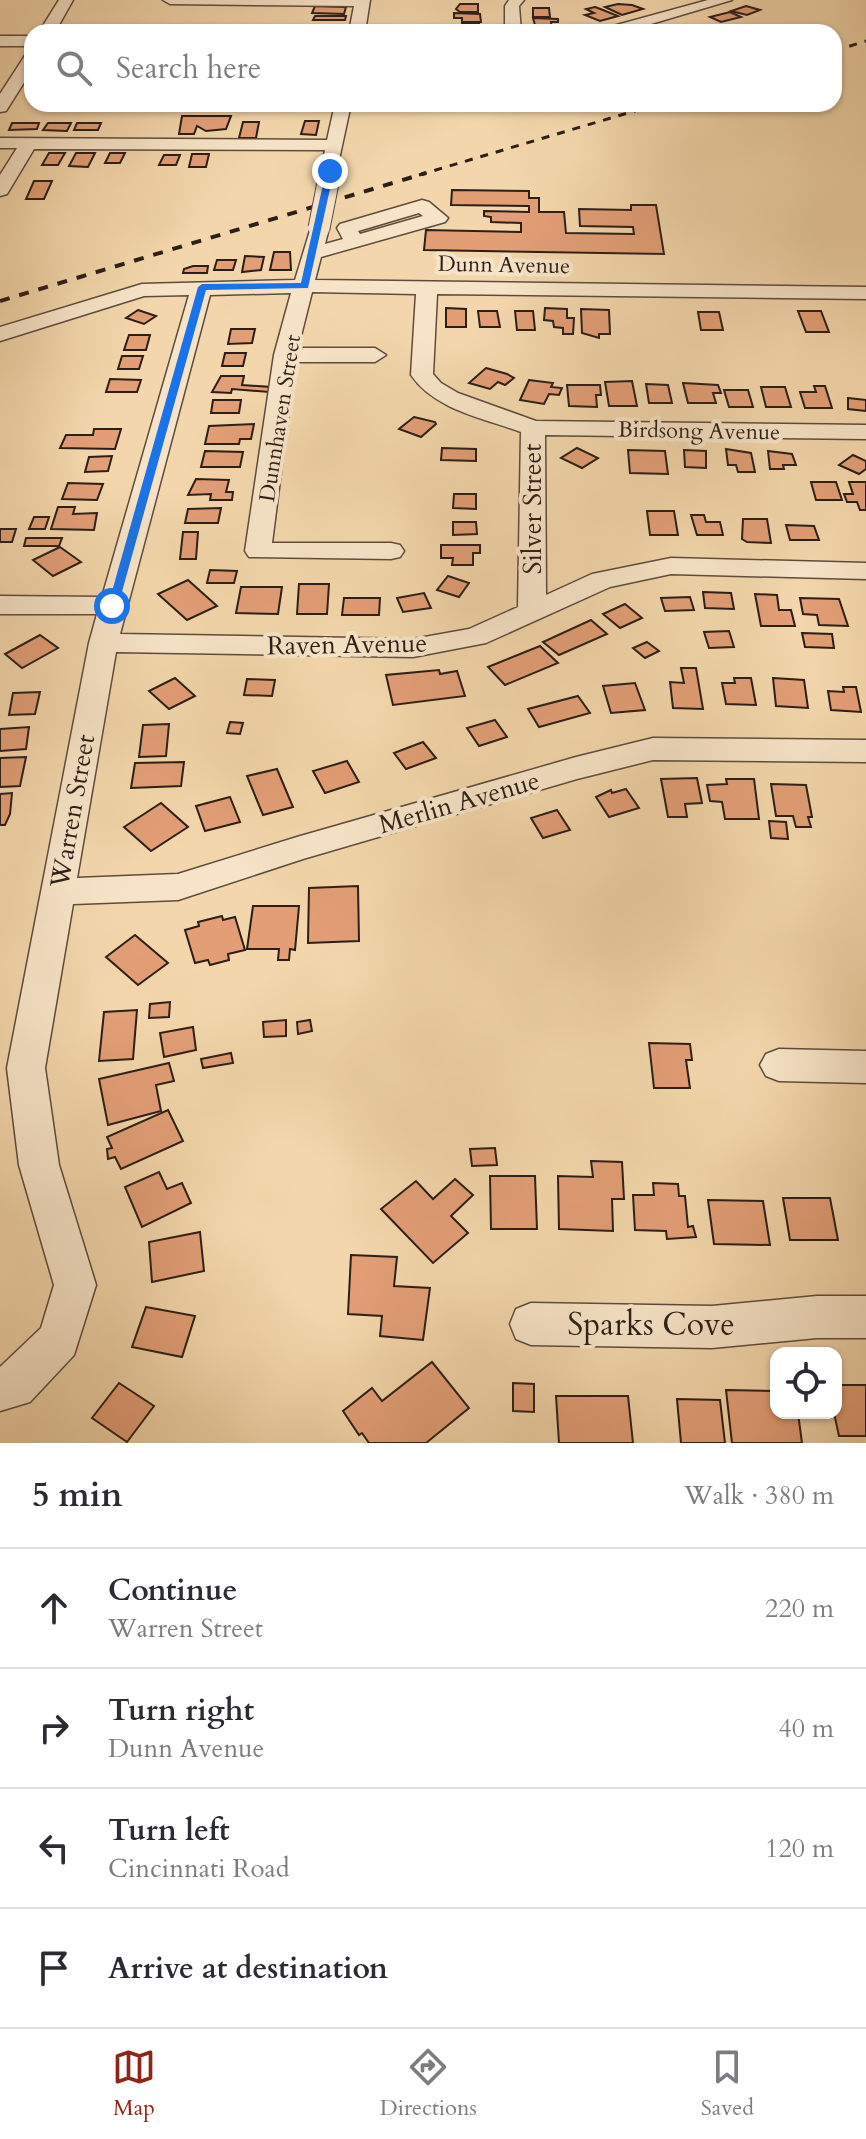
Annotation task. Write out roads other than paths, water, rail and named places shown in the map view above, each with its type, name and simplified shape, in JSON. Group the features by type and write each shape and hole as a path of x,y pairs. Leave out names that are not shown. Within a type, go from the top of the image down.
{"street":[{"path":"52,24 66,0"},
{"path":"170,0 362,1 358,24"},
{"path":"513,24 512,6 517,0"},
{"path":"636,24 725,0"},
{"path":"0,41 24,41"},
{"path":"0,107 6,89 24,67"},
{"name":"Dunnhaven Street","path":"341,112 319,228 285,355 258,551 391,551"},
{"path":"0,143 333,145"},
{"path":"0,190 29,143"},
{"path":"313,253 354,242"},
{"name":"Dunn Avenue","path":"0,334 142,290 202,287 866,293"},
{"name":"Warren Street","path":"0,1389 14,1386 59,1340 75,1285 39,1165 26,1068 103,643 202,287"},
{"name":"Silver Street","path":"427,287 422,375 433,388 450,398 533,428 532,611"},
{"path":"285,355 375,355"},
{"name":"Birdsong Avenue","path":"533,428 866,432"},
{"name":"Raven Avenue","path":"103,643 413,648 476,637 602,580 671,566 866,571"},
{"path":"0,605 112,606"},
{"name":"Merlin Avenue","path":"57,892 178,887 327,840 576,768 653,749 866,751"},
{"path":"779,1065 866,1067"},
{"name":"Sparks Cove","path":"531,1324 712,1327 817,1317 866,1317"}],"railway":[{"path":"842,48 866,41"},
{"path":"419,175 631,112"},
{"path":"0,301 426,173"}]}
